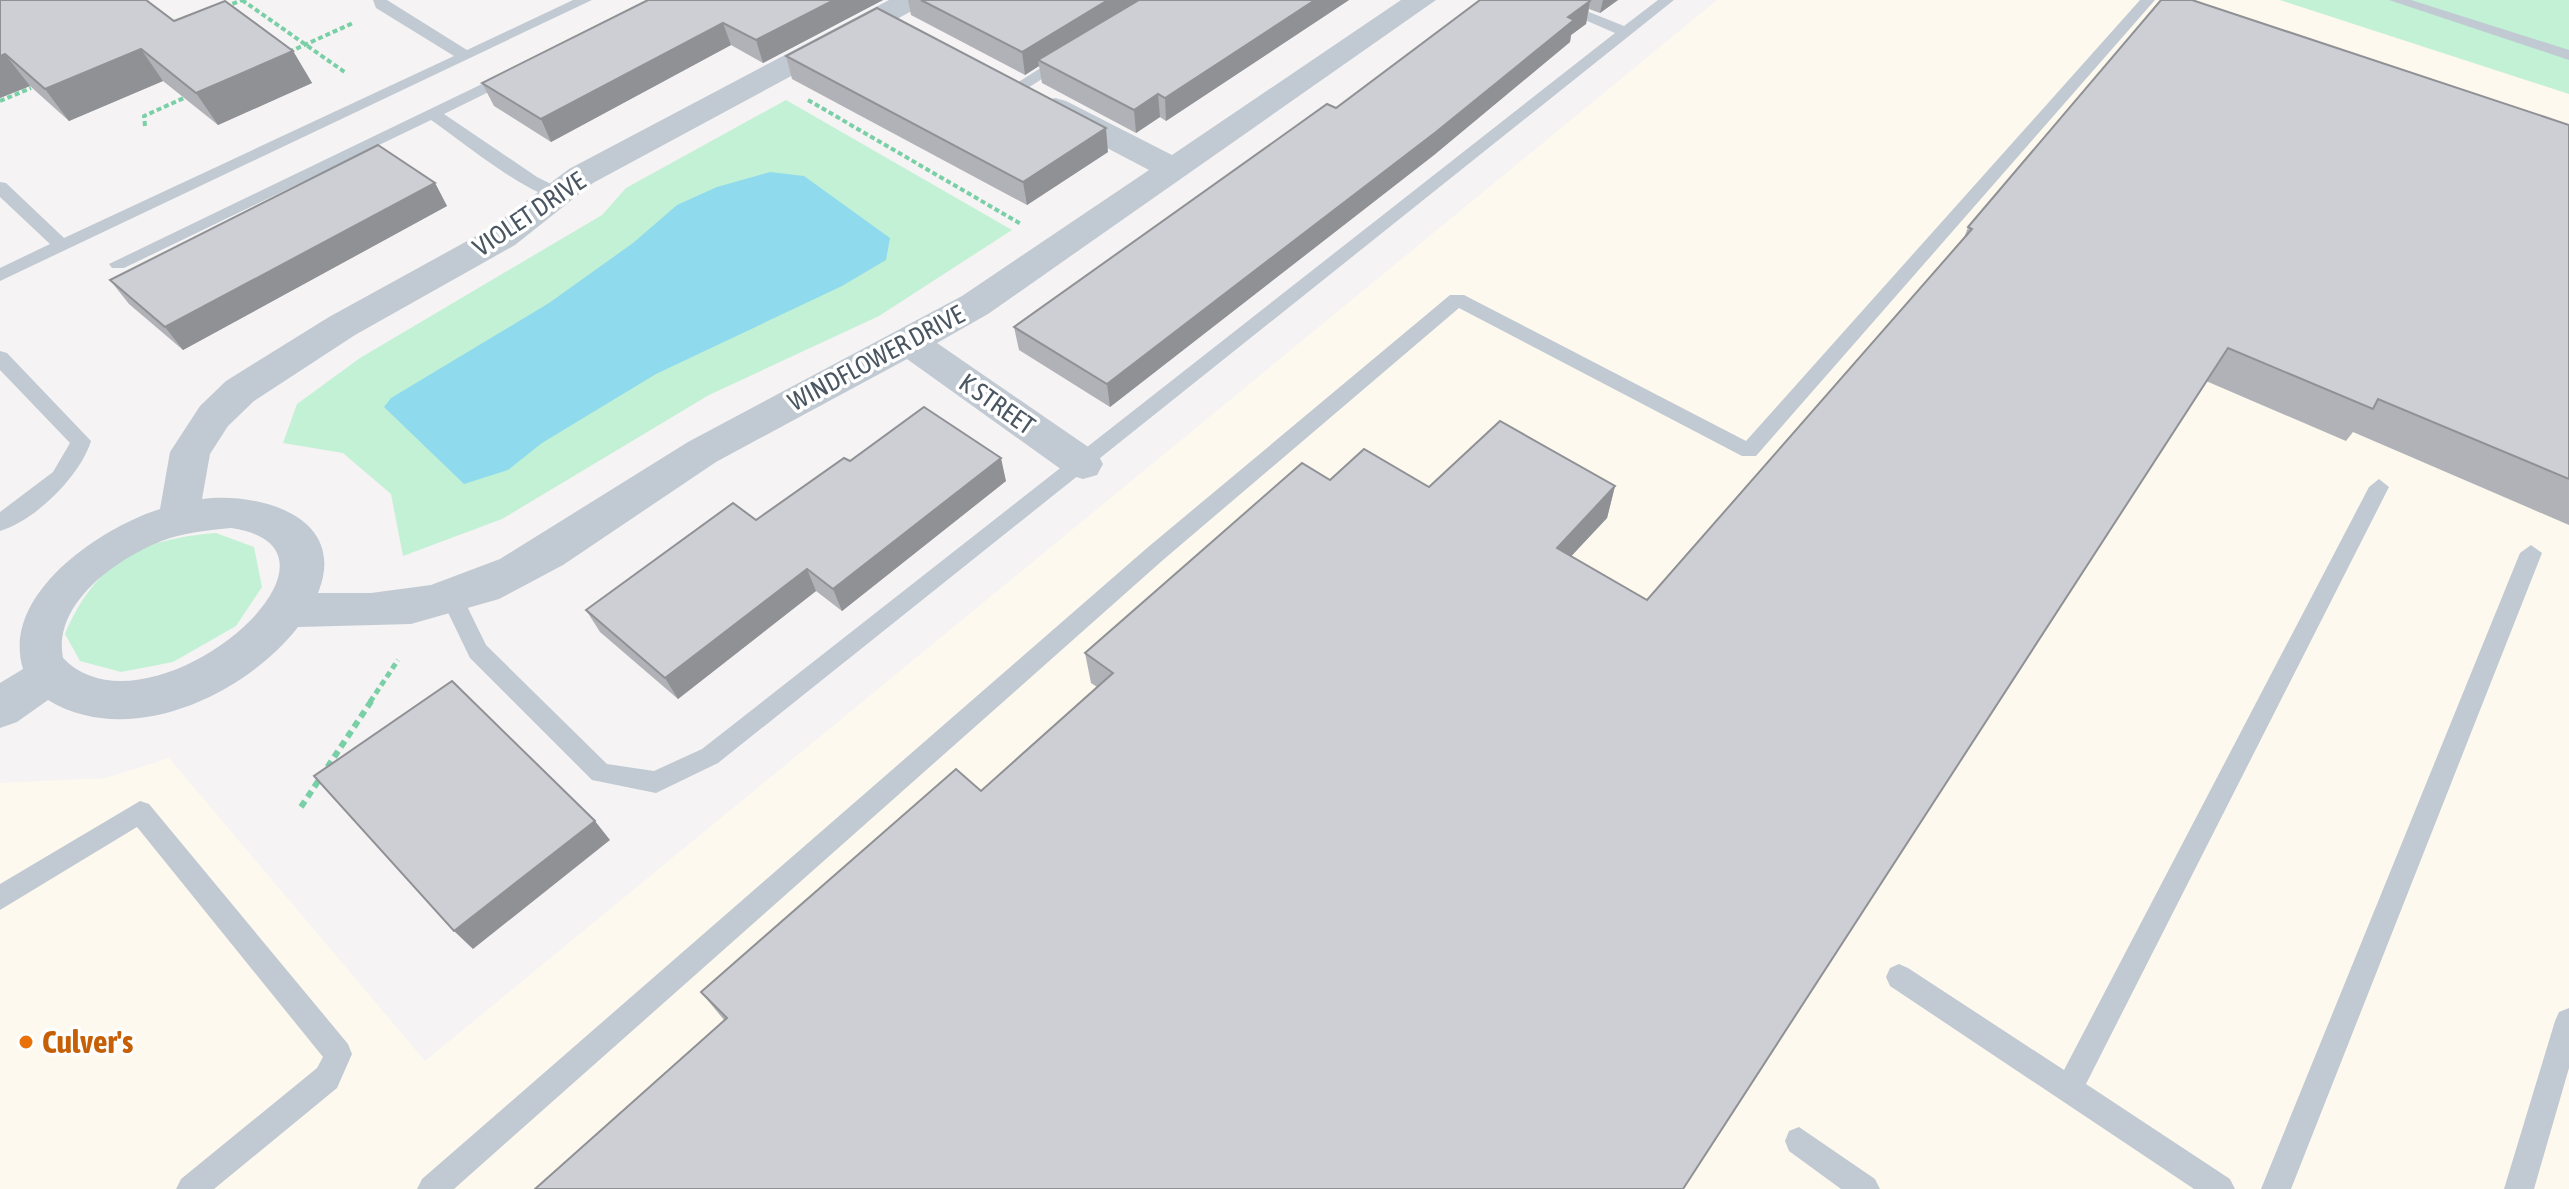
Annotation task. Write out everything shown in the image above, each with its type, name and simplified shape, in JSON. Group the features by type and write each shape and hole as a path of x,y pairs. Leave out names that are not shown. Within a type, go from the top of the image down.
{"street":[{"name":"WINDFLOWER DRIVE","path":"289,609 391,609 452,598 502,577 702,452 911,343 975,305 1421,0"},
{"path":"896,8 917,35"},
{"name":"VIOLET DRIVE","path":"180,518 182,484 190,452 214,416 240,391 342,326 502,237 555,193 896,8"},
{"path":"1005,82 1173,169"},
{"name":"K STREET","path":"911,343 1083,464"},
{"path":"231,512 264,517 288,531 301,552 302,579 289,609 261,641 222,669 176,689 130,700 88,699 57,685 48,676 38,654 39,635 52,604 78,575 112,548 180,518 231,512"},
{"path":"0,708 48,676"}],"lane":[{"path":"1546,0 1626,32"},
{"path":"452,598 478,651 601,773 656,782 710,756 1667,0"},
{"path":"432,1189 1155,554 1457,299 1749,451 2148,0"},
{"path":"2396,0 2569,55"},
{"path":"0,275 580,1"},
{"path":"383,4 466,56"},
{"path":"1005,82 1085,48"},
{"path":"118,264 528,66"},
{"path":"432,113 531,181 555,193"},
{"path":"0,187 62,246"},
{"path":"0,358 81,441 78,458 63,475 0,523"},
{"path":"2069,1089 2379,487"},
{"path":"2276,1189 2531,553"},
{"path":"0,898 140,812 338,1054 327,1078 191,1189"},
{"path":"1899,977 2220,1189"},
{"path":"2519,1189 2569,1021"},
{"path":"1799,1141 1865,1189"}],"path":[{"path":"214,12 242,0 379,97"},
{"path":"278,57 383,4"},
{"path":"0,101 31,88"},
{"path":"145,126 144,116 184,98"},
{"path":"804,98 1031,229"},
{"path":"301,807 398,660"}],"shaded area":[{"path":"1717,0 2280,0 2569,94 2569,1189 0,1189 0,783 106,778 169,758 425,1061"}],"green space":[{"path":"2280,0 2569,0 2569,94"},
{"path":"786,100 1012,230 879,316 709,395 502,519 403,556 391,494 343,453 283,443 297,404 360,358 602,215 626,188"},
{"path":"216,533 254,547 262,587 236,626 173,662 121,672 80,661 65,634 77,609 106,572 123,559 164,541"}],"water":[{"path":"770,172 804,176 890,238 886,260 842,286 656,374 542,443 508,470 464,484 384,407 391,398 549,303 633,243 677,205 717,187"}],"building":[{"path":"0,0 146,0 174,21 225,1 293,51 196,93 141,49 45,89 5,54 0,56"},
{"path":"648,0 834,0 756,40 723,23 541,119 482,83"},
{"path":"921,0 1108,0 1022,52"},
{"path":"1139,0 1315,0 1165,98 1158,94 1134,110 1038,60"},
{"path":"1480,0 1590,1 1568,17 1574,20 1436,132 1107,384 1014,327 1327,104 1336,108"},
{"path":"2161,0 2192,0 2569,125 2569,479 2378,399 2373,409 2228,348 1683,1189 535,1189 727,1018 701,992 956,769 981,791 1113,673 1085,653 1302,463 1330,480 1364,449 1429,487 1500,421 1615,486 1557,548 1647,600 1972,229 1968,227"},
{"path":"877,8 1106,128 1023,182 786,56"},
{"path":"378,145 435,183 165,327 110,280"},
{"path":"924,407 1001,458 833,589 807,569 665,678 586,610 733,503 756,520 844,458 850,461"},
{"path":"452,681 595,821 454,931 314,776"}],"place":[{"name":"Culver's","path":"26,1042"}]}
